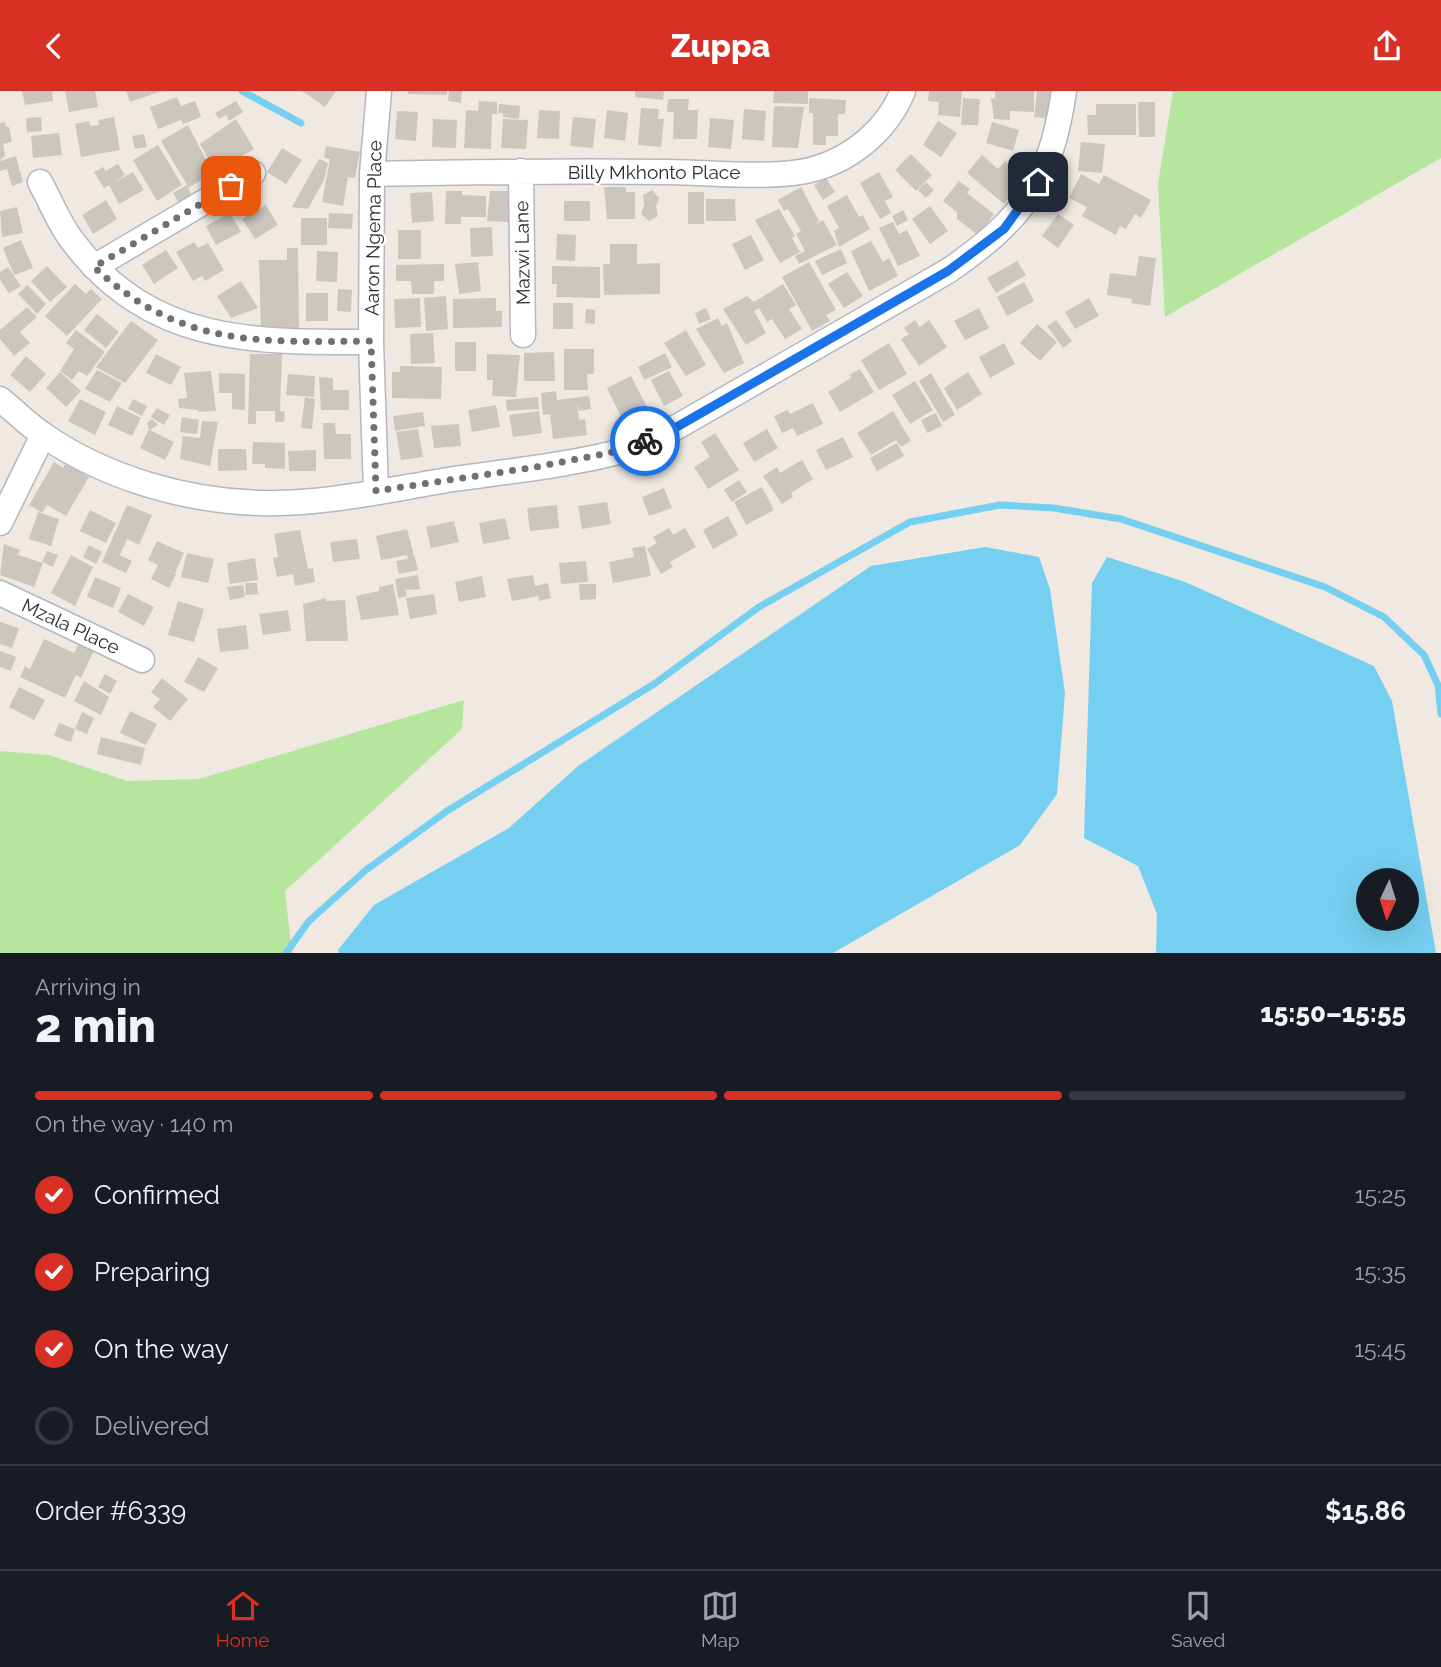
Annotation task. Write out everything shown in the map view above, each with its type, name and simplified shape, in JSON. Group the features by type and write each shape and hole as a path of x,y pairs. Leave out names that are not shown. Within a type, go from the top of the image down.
{"street":[{"name":"Aaron Ngema Place","path":"376,491 371,341 372,174 379,91"},
{"name":"Billy Mkhonto Place","path":"372,174 521,171 752,173 813,169 842,157 883,127 895,111 903,91"},
{"path":"0,399 43,435 128,477 169,490 216,500 261,503 376,491 536,467 629,449 675,428 948,271 1004,229 1038,182 1051,154 1064,91"},
{"name":"Mazwi Lane","path":"521,171 523,335"},
{"path":"94,267 253,173"},
{"path":"40,182 72,241 94,267 133,300 154,313 201,331 272,342 371,341"},
{"path":"0,523 43,435"},
{"name":"Mzala Place","path":"0,593 142,660"}],"green space":[{"path":"1173,91 1441,91 1441,158 1165,317 1158,184"},
{"path":"464,700 462,729 285,891 292,953 0,953 0,751 49,755 128,781 199,779"}],"water":[{"path":"985,547 1039,557 1050,589 1065,693 1057,794 1020,845 833,953 339,953 338,950 374,905 509,828 578,766 871,566"},
{"path":"1107,557 1185,582 1374,666 1392,701 1436,953 1156,953 1157,914 1138,866 1084,838 1092,583"}],"building":[{"path":"22,91 52,91 53,101 25,105"},
{"path":"65,91 95,91 98,107 69,112"},
{"path":"126,91 162,91 130,102"},
{"path":"302,91 336,91 325,107"},
{"path":"408,91 447,91 447,95 408,94"},
{"path":"449,91 462,91 461,103 448,101"},
{"path":"635,91 664,91 663,100 635,97"},
{"path":"774,91 808,91 808,104 773,103"},
{"path":"929,91 962,91 960,117 938,115 939,102 928,101"},
{"path":"995,91 1034,91 1034,112 1010,111 1010,120 994,119 991,98 995,99"},
{"path":"1037,91 1051,91 1048,119 1034,117"},
{"path":"177,97 181,106 195,101 201,117 183,124 181,120 158,129 150,107"},
{"path":"809,98 846,100 845,114 838,114 838,136 826,136 826,145 813,145 813,113 809,113"},
{"path":"963,98 980,99 978,125 961,125"},
{"path":"668,99 689,99 688,110 698,110 697,139 673,139 674,112 667,112"},
{"path":"236,101 243,112 229,121 226,115 219,119 215,113"},
{"path":"479,101 497,102 497,114 492,114 491,149 464,148 466,110 478,111"},
{"path":"1138,102 1155,102 1155,137 1139,137"},
{"path":"499,104 520,106 519,119 503,117 503,113 498,113"},
{"path":"1096,104 1136,104 1136,135 1088,135 1087,115 1096,115"},
{"path":"774,106 804,107 798,148 772,147"},
{"path":"641,108 659,109 658,119 664,119 661,147 638,145"},
{"path":"744,109 766,111 764,141 742,139"},
{"path":"539,110 560,111 559,139 537,138"},
{"path":"607,110 628,113 625,141 604,138"},
{"path":"397,111 418,112 416,141 395,139"},
{"path":"41,117 42,131 27,132 26,118"},
{"path":"114,117 120,150 81,157 75,124 89,121 90,126 99,125 98,120"},
{"path":"573,117 596,119 593,148 570,146"},
{"path":"710,118 734,120 731,149 708,147"},
{"path":"236,119 254,149 228,164 225,158 212,165 200,144"},
{"path":"433,119 457,120 456,148 432,147"},
{"path":"503,119 528,120 526,149 501,148"},
{"path":"938,121 957,133 941,157 923,145"},
{"path":"5,122 6,127 9,127 12,142 3,144 5,156 0,160 0,123"},
{"path":"992,122 1019,130 1013,151 986,143"},
{"path":"188,125 213,173 188,188 193,198 180,205 173,193 187,185 161,141"},
{"path":"59,133 62,155 33,158 31,136"},
{"path":"144,134 147,147 135,149 132,136"},
{"path":"1081,142 1105,144 1102,173 1078,171"},
{"path":"158,145 182,185 157,201 133,160"},
{"path":"326,146 360,152 355,178 348,177 343,206 322,202 330,159 324,158"},
{"path":"282,148 302,160 286,184 267,172"},
{"path":"911,154 932,175 916,191 895,170"},
{"path":"982,155 998,169 1005,161 1025,178 1004,204 967,173"},
{"path":"16,156 23,182 12,186 7,169 0,171 0,161"},
{"path":"319,159 328,163 324,180 308,209 292,207"},
{"path":"118,164 125,175 113,183 133,172 144,190 119,204 109,185 104,188 94,172 103,167 106,171"},
{"path":"879,172 893,197 885,201 891,213 880,219 860,183"},
{"path":"1081,174 1099,184 1104,175 1151,200 1141,218 1135,214 1126,229 1120,226 1116,235 1082,216 1087,207 1069,198"},
{"path":"826,178 835,192 823,200 814,185"},
{"path":"959,181 970,189 967,193 994,214 978,235 957,219 957,212 943,201"},
{"path":"926,182 934,190 926,198 918,190"},
{"path":"604,187 626,187 626,192 635,192 635,219 607,219"},
{"path":"801,187 819,221 812,226 823,220 837,245 799,264 795,256 805,251 796,234 801,231 788,209 784,211 778,200"},
{"path":"652,190 659,198 656,206 658,216 649,221 641,214 643,195"},
{"path":"446,191 486,196 486,217 461,217 461,224 445,224"},
{"path":"490,191 510,191 509,222 487,221"},
{"path":"432,192 434,221 412,223 410,193"},
{"path":"688,192 704,192 704,224 688,224"},
{"path":"847,195 859,217 863,215 870,229 839,247 834,231 839,228 827,206"},
{"path":"706,199 735,199 736,221 706,221"},
{"path":"106,200 117,219 93,234 82,215"},
{"path":"564,201 590,201 590,221 564,221"},
{"path":"266,205 278,225 255,239 242,219"},
{"path":"930,206 948,231 930,244 912,219"},
{"path":"17,207 23,233 2,237 0,211"},
{"path":"779,209 795,236 792,238 800,252 780,263 755,220"},
{"path":"903,210 908,220 897,226 892,216"},
{"path":"230,213 241,232 216,245 206,226"},
{"path":"329,213 353,214 352,229 328,228"},
{"path":"1058,214 1074,225 1058,248 1042,236"},
{"path":"301,218 327,218 327,245 301,245"},
{"path":"893,222 899,234 907,230 920,256 898,266 879,228"},
{"path":"492,227 493,256 471,257 470,228"},
{"path":"398,230 421,230 421,259 398,259"},
{"path":"557,234 576,235 575,261 556,260"},
{"path":"751,235 764,260 745,270 732,244"},
{"path":"21,240 33,268 14,275 3,248"},
{"path":"871,241 883,262 889,258 898,276 869,291 851,251"},
{"path":"194,242 198,248 208,243 224,270 205,281 202,276 193,281 176,252"},
{"path":"610,244 637,244 637,264 660,263 660,294 604,295 603,264 610,264"},
{"path":"287,248 298,248 299,333 261,333 259,260 287,260"},
{"path":"841,249 847,263 822,275 815,261"},
{"path":"166,250 178,268 154,284 142,265"},
{"path":"317,251 338,252 337,282 316,281"},
{"path":"1139,256 1156,258 1150,306 1131,303 1132,299 1107,295 1110,273 1136,276"},
{"path":"1017,261 1026,275 996,293 987,278"},
{"path":"478,262 481,291 459,294 455,264"},
{"path":"809,262 836,310 826,315 830,321 812,331 782,277"},
{"path":"444,264 444,281 434,281 434,294 412,294 411,281 396,281 396,265"},
{"path":"47,266 67,287 50,302 31,281"},
{"path":"552,266 600,267 600,298 556,297 557,284 552,284"},
{"path":"8,267 21,286 9,293 0,280 0,272"},
{"path":"847,272 863,296 844,308 828,284"},
{"path":"241,281 258,308 231,318 217,296"},
{"path":"1024,282 1034,301 1007,316 997,297"},
{"path":"75,284 86,294 91,289 102,299 67,336 45,316"},
{"path":"783,284 796,305 789,309 802,329 785,339 772,319 767,322 759,308 754,311 766,333 746,345 723,309 747,296 754,302"},
{"path":"27,285 46,304 37,314 18,294"},
{"path":"338,289 352,290 351,312 337,311"},
{"path":"306,293 328,293 328,321 306,321"},
{"path":"446,296 448,329 426,331 424,298"},
{"path":"420,298 421,327 395,328 394,299"},
{"path":"496,298 496,311 502,311 502,327 453,328 453,299"},
{"path":"1089,298 1099,316 1075,329 1065,312"},
{"path":"553,303 573,303 573,329 553,329"},
{"path":"27,307 37,317 20,332 30,343 14,356 0,339 0,330"},
{"path":"706,308 711,319 699,324 695,313"},
{"path":"979,308 989,328 965,340 954,321"},
{"path":"586,309 595,310 595,324 585,323"},
{"path":"97,314 119,332 106,348 84,330"},
{"path":"718,318 722,326 727,323 744,363 724,373 696,329"},
{"path":"915,320 920,327 929,320 947,347 919,366 901,339 909,334 904,328"},
{"path":"1056,320 1072,341 1063,348 1047,326"},
{"path":"131,321 158,340 125,383 96,367"},
{"path":"1037,324 1057,342 1040,361 1020,343"},
{"path":"76,330 105,352 87,376 79,371 72,380 60,371 74,349 66,343"},
{"path":"686,330 706,365 686,376 664,343"},
{"path":"433,333 435,363 411,364 410,334"},
{"path":"455,342 476,342 476,371 455,371"},
{"path":"889,343 907,374 879,390 861,360"},
{"path":"1004,343 1015,364 990,378 979,357"},
{"path":"564,349 594,349 594,374 587,374 588,390 564,390"},
{"path":"554,352 555,381 524,381 524,353"},
{"path":"665,353 672,367 644,380 638,367"},
{"path":"156,354 181,367 171,385 146,373"},
{"path":"250,354 282,354 280,411 285,412 284,422 275,422 275,411 256,411 256,424 248,424"},
{"path":"487,354 520,355 516,397 492,396 493,380 487,380"},
{"path":"26,356 46,374 30,392 10,375"},
{"path":"400,366 442,367 441,399 392,398 392,372 400,372"},
{"path":"860,369 874,392 840,412 828,392"},
{"path":"97,370 122,383 110,402 85,389"},
{"path":"211,371 216,411 198,412 179,408 178,399 187,398 184,373"},
{"path":"669,371 683,396 664,406 651,380"},
{"path":"60,372 81,391 66,407 46,388"},
{"path":"968,372 982,394 957,410 944,388"},
{"path":"219,373 245,374 245,410 232,409 232,393 219,393"},
{"path":"931,373 955,415 943,422 919,381"},
{"path":"288,374 315,376 314,397 286,395"},
{"path":"631,376 651,415 626,427 607,388"},
{"path":"319,377 333,378 333,390 349,390 349,410 321,410"},
{"path":"915,381 933,410 910,424 892,395"},
{"path":"556,391 557,400 589,396 591,409 579,411 577,402 579,420 585,419 587,435 553,439 550,414 543,415 541,393"},
{"path":"305,397 315,399 312,429 301,428"},
{"path":"538,397 539,409 507,411 506,400"},
{"path":"80,399 106,412 95,435 68,421"},
{"path":"133,399 147,406 142,416 128,409"},
{"path":"813,403 823,424 797,436 793,428 782,433 774,416 788,410 790,414"},
{"path":"496,405 500,427 472,432 468,410"},
{"path":"117,406 141,418 132,436 108,425"},
{"path":"157,408 170,415 164,425 151,417"},
{"path":"539,411 542,433 513,437 509,415"},
{"path":"893,411 911,441 901,447 896,440 871,455 857,433"},
{"path":"423,412 425,426 395,431 393,416"},
{"path":"936,413 942,426 927,433 921,420"},
{"path":"182,417 199,420 197,434 180,432"},
{"path":"152,419 158,425 150,430 174,442 165,460 140,448 149,429 147,423"},
{"path":"202,421 218,422 210,466 180,459 183,436 200,438"},
{"path":"323,423 335,423 336,434 351,434 351,459 324,459"},
{"path":"459,424 461,446 434,448 431,426"},
{"path":"418,429 423,457 401,460 396,432"},
{"path":"767,429 778,448 754,462 743,443"},
{"path":"715,433 739,470 708,489 694,467 710,457 701,442"},
{"path":"843,437 853,457 826,470 816,450"},
{"path":"253,442 285,443 285,469 252,464"},
{"path":"897,443 904,456 877,471 870,458"},
{"path":"218,449 246,449 247,470 218,471"},
{"path":"316,450 316,471 289,471 288,451"},
{"path":"802,460 813,479 791,493 793,497 782,504 763,476 777,467 780,473"},
{"path":"54,462 63,468 66,463 89,477 66,516 47,505 42,513 29,505"},
{"path":"739,480 747,492 732,502 724,490"},
{"path":"762,487 774,510 746,525 734,502"},
{"path":"664,488 672,508 649,516 642,497"},
{"path":"607,502 611,524 582,529 578,506"},
{"path":"127,505 152,515 139,545 127,539 120,555 132,561 126,573 102,562"},
{"path":"557,505 559,528 530,531 527,508"},
{"path":"90,510 116,523 106,543 80,531"},
{"path":"38,512 59,519 51,546 29,539"},
{"path":"728,516 738,535 713,549 703,530"},
{"path":"505,518 510,539 483,544 479,523"},
{"path":"454,521 459,542 431,548 426,527"},
{"path":"669,528 673,535 685,528 696,547 670,562 673,567 661,574 647,549 657,543 653,537"},
{"path":"407,529 418,570 399,574 396,561 408,559 407,555 381,560 376,536"},
{"path":"300,530 308,569 313,568 315,582 295,586 293,574 277,577 273,558 278,557 274,534"},
{"path":"357,539 360,559 333,562 330,542"},
{"path":"157,541 184,553 175,573 167,570 176,574 169,588 151,579 158,565 148,560"},
{"path":"4,544 20,550 18,555 43,563 34,587 0,575"},
{"path":"89,545 102,552 96,564 83,557"},
{"path":"645,546 651,576 613,583 609,562 634,557 632,548"},
{"path":"47,551 58,555 53,567 42,562"},
{"path":"187,553 214,559 208,583 181,577"},
{"path":"71,555 93,567 75,606 51,593"},
{"path":"255,558 258,580 230,584 227,563"},
{"path":"586,561 588,582 561,584 559,563"},
{"path":"418,575 420,589 406,590 407,596 398,598 395,579"},
{"path":"533,575 535,586 548,583 551,598 539,601 538,596 512,601 507,579"},
{"path":"482,576 486,597 459,602 455,582"},
{"path":"95,577 121,588 113,608 87,597"},
{"path":"245,583 257,583 258,594 246,595"},
{"path":"393,584 399,615 361,620 356,596 379,591 379,587"},
{"path":"579,584 596,584 596,599 580,600"},
{"path":"243,585 245,597 230,600 227,587"},
{"path":"128,594 154,607 144,626 118,612"},
{"path":"434,594 437,614 410,619 406,598"},
{"path":"326,598 326,601 345,600 348,641 306,641 303,604"},
{"path":"178,601 204,609 194,642 168,635"},
{"path":"288,610 291,631 263,635 259,614"},
{"path":"0,622 19,628 12,648 0,644"},
{"path":"246,625 249,649 220,652 217,629"},
{"path":"44,639 74,653 81,639 96,646 81,678 76,675 65,698 20,677 25,666 30,669"},
{"path":"0,651 16,657 11,671 0,667"},
{"path":"198,657 218,668 204,692 184,682"},
{"path":"105,674 117,681 110,694 98,687"},
{"path":"162,678 188,699 170,721 153,707 160,699 151,692"},
{"path":"84,681 109,697 101,715 74,701"},
{"path":"19,687 45,700 34,720 9,707"},
{"path":"130,711 157,724 146,745 120,733"},
{"path":"82,712 94,718 87,734 75,729"},
{"path":"59,723 75,729 71,742 54,736"},
{"path":"101,737 145,748 141,765 97,754"}],"waterway":[{"path":"242,91 301,123"},
{"path":"286,953 309,921 366,870 447,811 654,684 759,607 910,522 1000,505 1054,508 1121,519 1325,587 1384,617 1424,655 1438,685 1441,714"}],"way so far":[{"path":"231,186 94,267 123,294 154,313 201,331 272,342 371,341 376,491 603,455 629,449 645,441"}],"route":[{"path":"645,441 675,428 948,271 1004,229 1038,182"}]}
